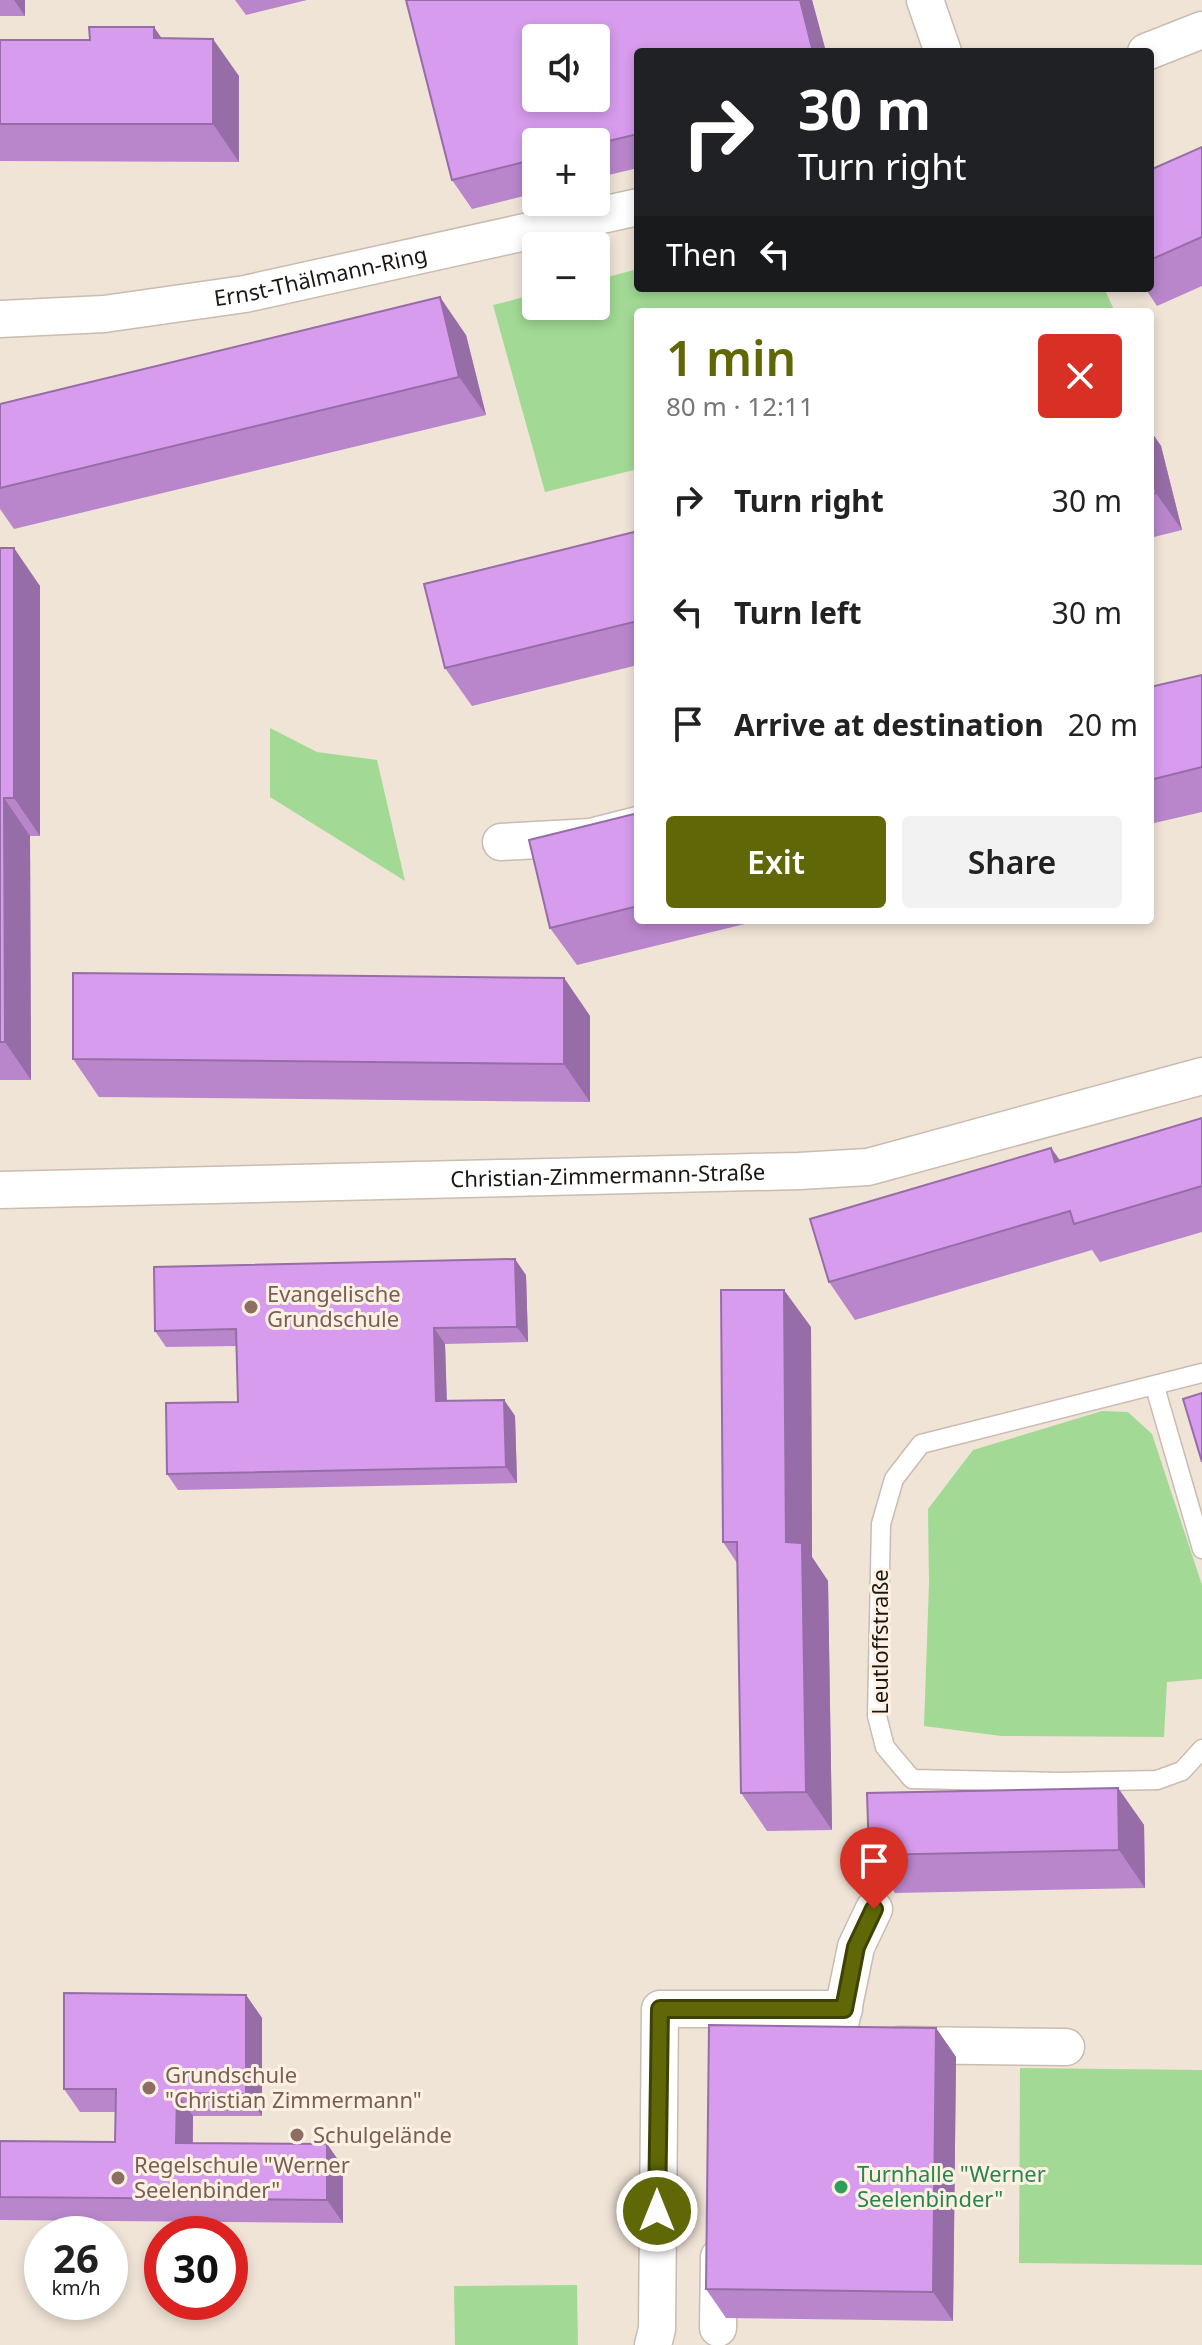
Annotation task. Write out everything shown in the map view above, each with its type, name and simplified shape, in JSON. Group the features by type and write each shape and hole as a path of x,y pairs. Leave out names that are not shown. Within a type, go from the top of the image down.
{"street":[{"path":"925,0 942,48"},
{"path":"1154,49 1202,30"},
{"name":"Ernst-Thälmann-Ring","path":"0,319 104,314 245,294 634,208"},
{"path":"501,842 591,837 634,826"},
{"name":"Christian-Zimmermann-Straße","path":"0,1190 868,1167 1202,1076"},
{"path":"874,1909 856,1947 844,2009 822,2044 1066,2047"},
{"path":"653,2345 657,2329 660,2009 844,2009"},
{"path":"718,2328 719,2217"}],"lane":[{"name":"Leutloffstraße","path":"1202,1373 921,1444 894,1479 881,1524 877,1716 885,1747 912,1779 1157,1780 1182,1771 1202,1749"},
{"path":"1155,1387 1202,1549"}],"green space":[{"path":"634,270 634,292 1106,292 1113,308 634,308 634,470 545,492 493,305 522,298 522,320 610,320 610,276"},
{"path":"270,728 317,752 377,760 405,881 270,797"},
{"path":"1102,1411 1128,1412 1152,1434 1202,1585 1202,1679 1167,1682 1164,1737 1001,1736 924,1726 928,1509 973,1450"},
{"path":"1020,2068 1202,2070 1202,2265 1019,2263"},
{"path":"577,2285 578,2345 455,2345 454,2286"}],"building":[{"path":"406,0 800,0 812,48 634,48 634,135 610,141 610,128 522,128 522,162 452,180"},
{"path":"89,27 154,27 154,38 213,39 213,124 0,124 0,40 90,40"},
{"path":"1202,147 1202,237 1154,258 1154,168"},
{"path":"440,297 459,377 0,488 0,404"},
{"path":"634,532 634,622 445,668 424,584"},
{"path":"0,548 14,548 14,798 4,798 5,1042 0,1042"},
{"path":"1202,675 1202,767 1154,779 1154,686"},
{"path":"634,814 634,907 550,928 529,840"},
{"path":"73,973 564,978 564,1064 73,1059"},
{"path":"1202,1118 1202,1186 1074,1224 1070,1211 829,1282 810,1219 1051,1148 1055,1162"},
{"path":"515,1259 517,1327 434,1328 436,1401 504,1400 506,1467 167,1474 166,1403 238,1402 236,1329 155,1331 154,1267"},
{"path":"721,1290 784,1290 786,1542 802,1543 806,1792 741,1793 737,1542 723,1542"},
{"path":"1202,1393 1202,1462 1183,1399"},
{"path":"1118,1788 1119,1850 869,1855 867,1793"},
{"path":"64,1993 246,1995 246,2094 177,2093 176,2143 327,2144 327,2200 0,2197 0,2141 115,2142 116,2089 64,2089"},
{"name":"Turnhalle \"Werner Seelenbinder\"","path":"709,2025 936,2028 933,2292 706,2289"}],"place":[{"name":"Evangelische Grundschule","path":"251,1307"},
{"name":"Grundschule \"Christian Zimmermann\"","path":"149,2088"},
{"name":"Schulgelände","path":"297,2135"},
{"name":"Regelschule \"Werner Seelenbinder\"","path":"118,2178"},
{"name":"Turnhalle \"Werner Seelenbinder\"","path":"841,2187"}],"route":[{"path":"657,2211 660,2009 844,2009 856,1947 874,1909"}]}
